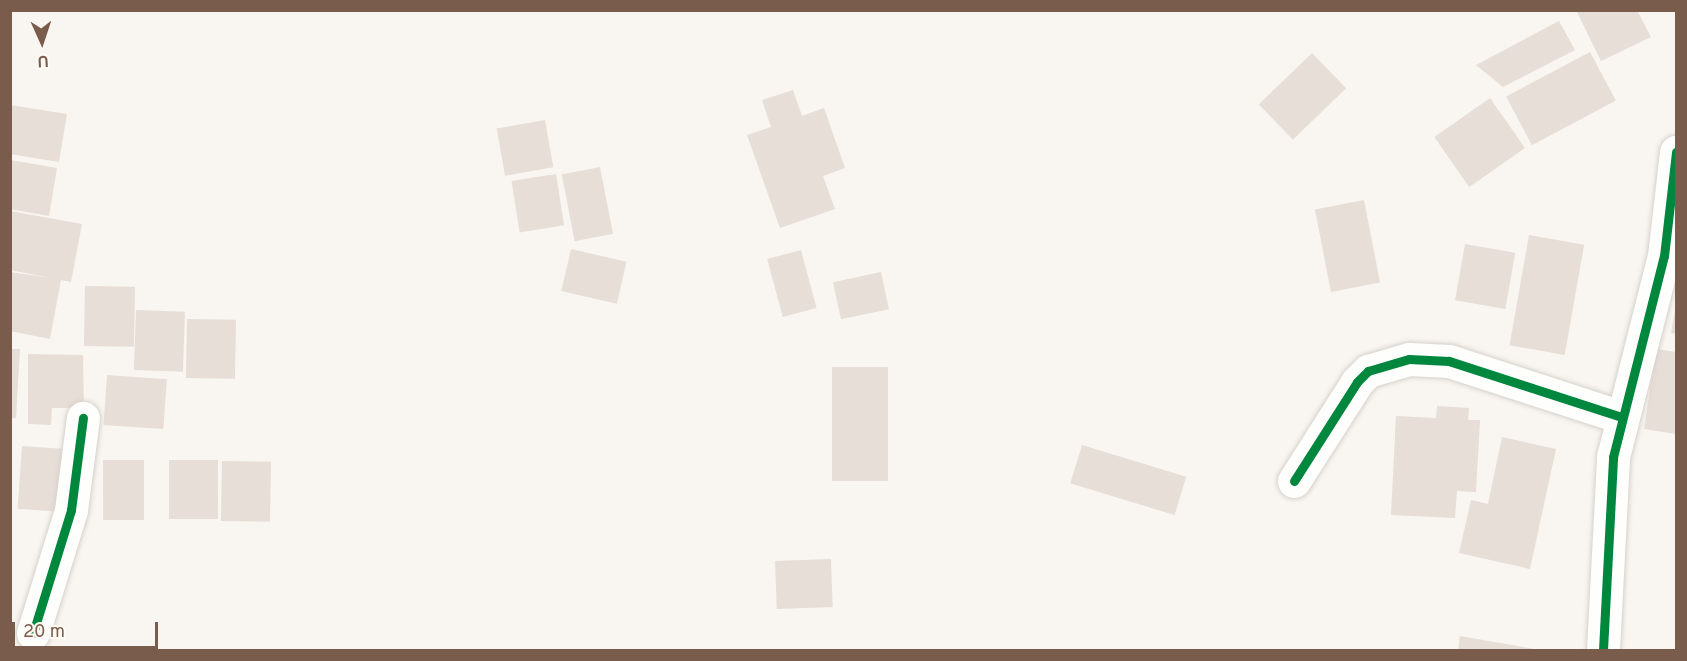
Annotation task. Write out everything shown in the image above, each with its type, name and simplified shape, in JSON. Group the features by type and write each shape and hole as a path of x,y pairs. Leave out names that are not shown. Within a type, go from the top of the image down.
{"street":[{"path":"1603,651 1613,457 1621,417 1664,256 1676,165"},
{"path":"1294,482 1357,382 1368,371 1409,358 1449,361 1621,417"},
{"path":"32,638 71,510 83,418"}],"building":[{"path":"1576,10 1637,10 1651,37 1601,61"},
{"path":"1559,21 1575,50 1503,87 1476,65"},
{"path":"1590,52 1616,101 1532,145 1506,97"},
{"path":"1312,53 1346,88 1293,140 1259,104"},
{"path":"793,90 802,116 824,108 845,168 823,176 835,209 780,228 747,135 771,127 762,100"},
{"path":"1490,98 1525,148 1469,187 1434,137"},
{"path":"10,105 67,114 59,162 10,154"},
{"path":"545,120 553,167 505,176 497,129"},
{"path":"10,160 57,168 49,216 10,209"},
{"path":"600,167 613,234 575,241 562,174"},
{"path":"556,174 564,225 520,232 512,181"},
{"path":"1364,200 1380,282 1331,292 1315,210"},
{"path":"10,211 82,224 71,282 61,280 50,339 10,331 10,272 51,278 10,270"},
{"path":"1529,235 1584,245 1565,355 1510,345"},
{"path":"1465,244 1515,253 1505,309 1455,300"},
{"path":"571,249 627,262 617,304 561,291"},
{"path":"801,250 817,308 783,317 767,259"},
{"path":"881,272 889,309 841,319 833,282"},
{"path":"85,286 135,287 134,347 84,346"},
{"path":"136,310 185,312 183,372 134,370"},
{"path":"1676,311 1676,334 1671,333"},
{"path":"187,319 236,320 235,379 186,378"},
{"path":"10,349 20,349 16,418 10,418"},
{"path":"1656,349 1676,352 1676,434 1644,429"},
{"path":"28,354 83,355 84,408 52,408 51,425 28,424"},
{"path":"832,367 888,367 888,481 832,481"},
{"path":"107,375 167,379 163,429 104,425"},
{"path":"1437,406 1469,408 1468,420 1480,420 1476,492 1457,491 1455,518 1391,515 1396,416 1436,418"},
{"path":"1502,437 1556,449 1530,569 1459,553 1471,500 1488,504"},
{"path":"1082,445 1186,477 1175,515 1070,483"},
{"path":"22,446 65,449 61,512 18,509"},
{"path":"103,460 144,460 144,520 103,520"},
{"path":"169,460 218,460 218,519 169,519"},
{"path":"222,461 271,462 270,522 221,521"},
{"path":"831,559 833,607 777,609 775,561"},
{"path":"1460,636 1534,649 1534,650 1458,650"}],"cycle path":[{"path":"1603,650 1613,457 1664,256 1676,152"},
{"path":"1294,481 1357,382 1368,371 1409,359 1449,361 1621,417"},
{"path":"33,633 71,510 83,418"}]}
